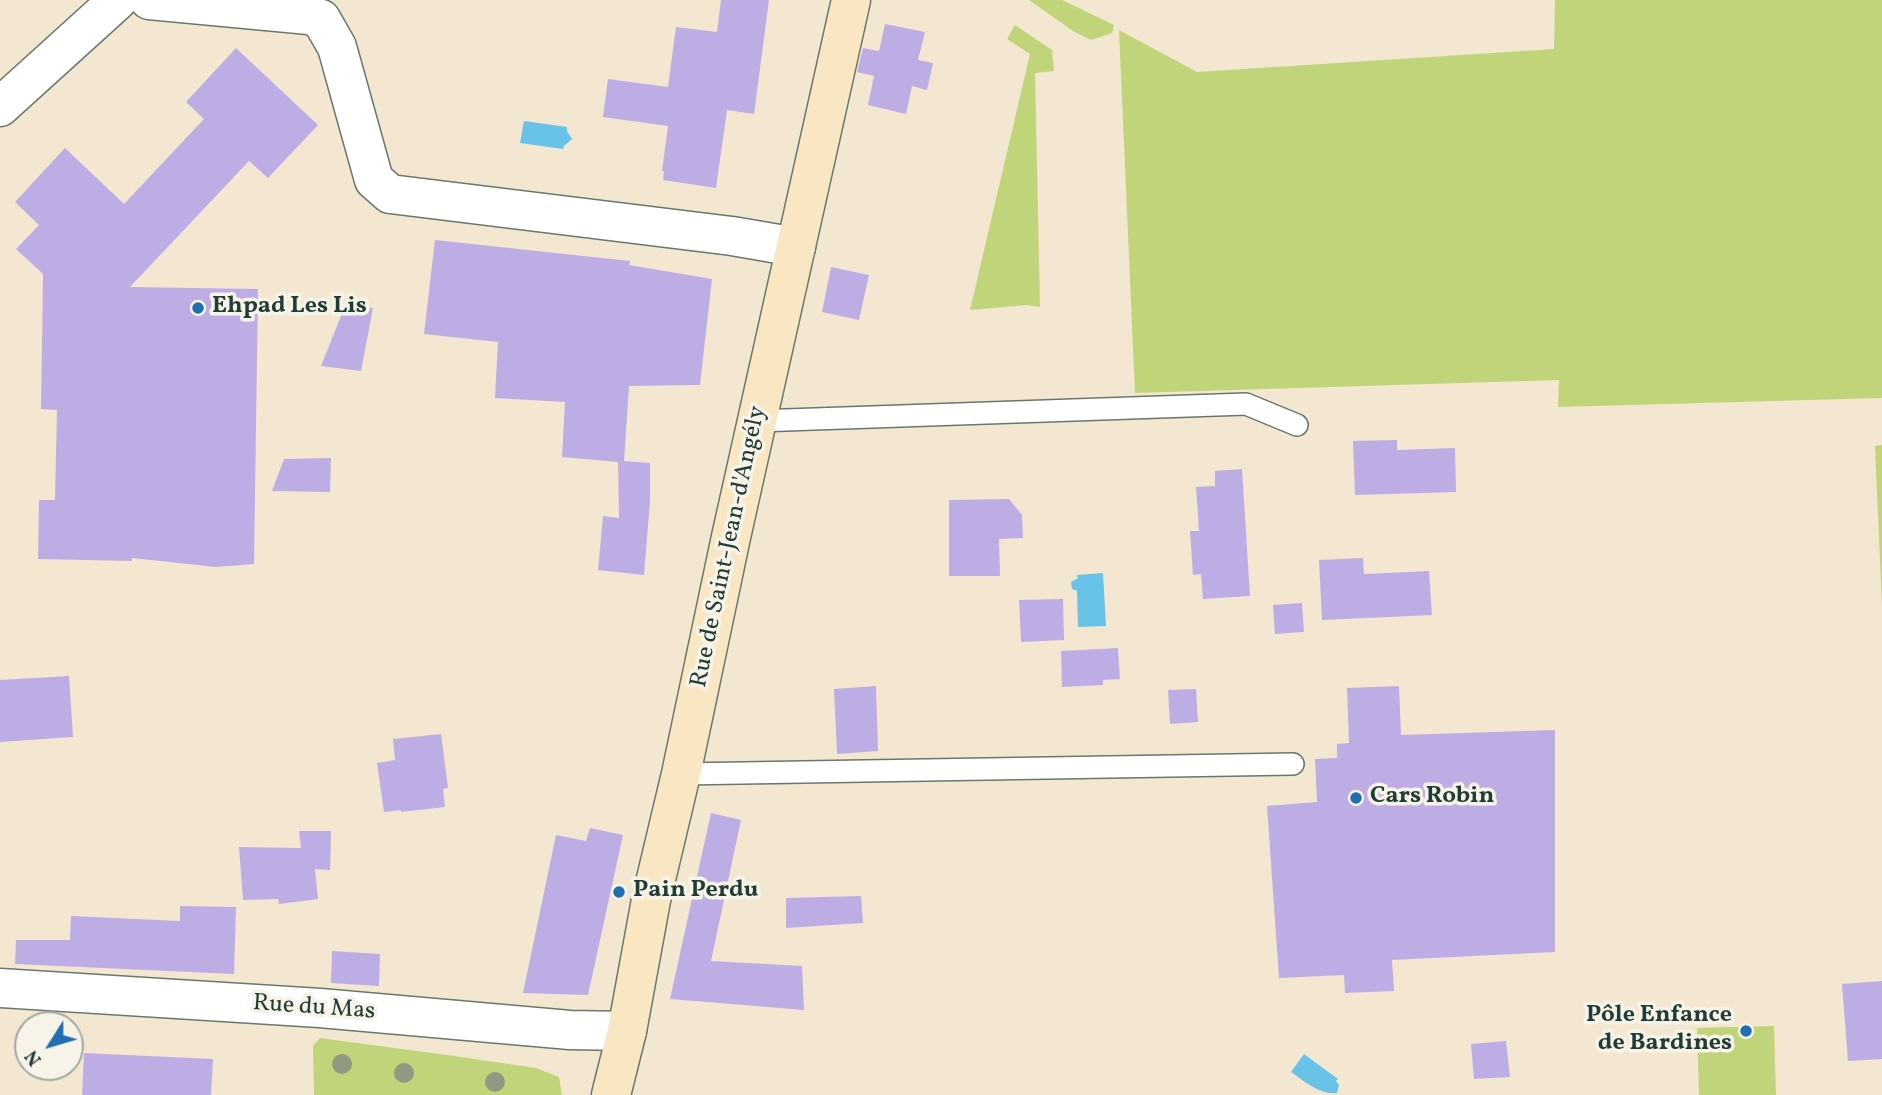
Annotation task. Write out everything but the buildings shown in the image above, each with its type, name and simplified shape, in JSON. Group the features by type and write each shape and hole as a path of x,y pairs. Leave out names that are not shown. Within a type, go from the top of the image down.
{"main road":[{"name":"Rue de Saint-Jean-d'Angély","path":"611,1095 627,1031 651,901 851,0"}],"street":[{"path":"0,107 118,0"},
{"path":"149,0 309,15 321,19 337,47 374,180 390,194 732,236 796,247"},
{"name":"Rue du Mas","path":"0,988 320,1008 570,1030 627,1031"}],"lane":[{"path":"757,421 1246,404 1297,425"},
{"path":"681,774 1293,764"}],"green space":[{"path":"1029,0 1062,0 1114,25 1112,33 1091,40 1073,31"},
{"path":"1555,0 1882,0 1882,398 1558,407 1559,380 1135,393 1119,30 1197,72 1554,49"},
{"path":"1015,25 1052,50 1054,71 1035,73 1040,307 1027,305 970,310 1030,54 1007,39"},
{"path":"1882,445 1882,607 1875,446"},
{"path":"1774,1026 1776,1095 1699,1095 1697,1028"},
{"path":"320,1038 536,1068 559,1077 562,1095 314,1095 313,1046"}],"water":[{"path":"524,121 567,127 572,139 563,149 520,143"},
{"path":"1103,573 1106,626 1078,627 1077,591 1072,589 1071,582 1078,578 1077,575"},
{"path":"1304,1054 1338,1079 1337,1093 1318,1090 1291,1072"}],"place":[{"name":"Ehpad Les Lis","path":"198,308"},
{"name":"Cars Robin","path":"1356,798"},
{"name":"Pain Perdu","path":"619,892"},
{"name":"Pôle Enfance de Bardines","path":"1746,1031"}]}
